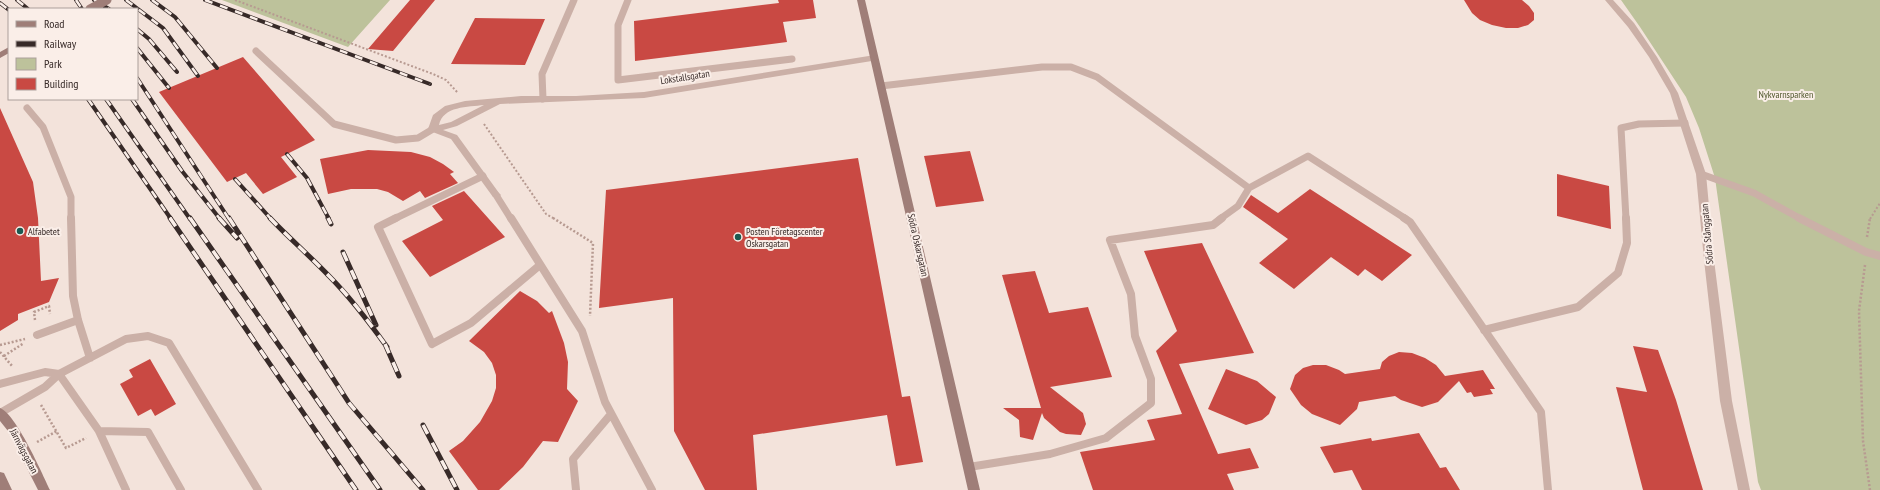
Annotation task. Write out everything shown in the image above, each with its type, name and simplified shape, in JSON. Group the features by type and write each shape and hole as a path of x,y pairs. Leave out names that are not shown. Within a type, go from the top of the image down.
{"street":[{"path":"92,8 107,0"},
{"name":"Södra Oskarsgatan","path":"861,0 974,490"},
{"name":"Södra Stånggatan","path":"1609,0 1631,25 1674,93 1701,174 1709,260 1726,401 1744,490"},
{"name":"Lokstallsgatan","path":"497,102 454,124 433,129 436,117 448,108 465,104 521,99 576,99 644,95 874,58"},
{"path":"433,129 454,137 496,195"},
{"name":"Järnvägsgatan","path":"0,413 12,427 44,490"},
{"path":"0,477 6,490"}],"lane":[{"path":"544,99 542,74 574,0"},
{"path":"628,0 618,26 618,80 792,59"},
{"path":"256,51 334,124 396,140 418,138 433,129"},
{"path":"881,86 1042,67 1071,67 1097,77 1249,188"},
{"path":"27,108 43,127 71,197 73,296 78,320 90,358"},
{"path":"1484,330 1578,307 1618,273 1627,243 1621,128 1639,124 1685,123"},
{"path":"969,468 1050,454 1106,438 1151,403 1152,379 1135,336 1132,294 1110,240 1213,225 1238,206 1249,188 1308,156 1410,222 1541,412 1548,490"},
{"path":"1701,174 1754,193 1822,231 1866,252 1880,256"},
{"path":"483,176 378,227 432,344 472,323 540,265"},
{"path":"496,195 582,331 605,402 652,490"},
{"path":"37,336 78,320"},
{"path":"0,413 41,390 59,374 126,339 138,336 161,338 169,343 258,490"},
{"path":"0,384 45,372 59,374 99,431 126,490"},
{"path":"576,490 573,459 611,414"},
{"path":"99,431 148,432 181,490"}],"path":[{"path":"235,0 433,74 446,80 465,104"},
{"path":"476,114 546,214 593,242 590,319 582,331"},
{"path":"1870,490 1864,441 1859,311 1866,252 1867,226 1874,210 1880,202"},
{"path":"4,356 37,336"},
{"path":"0,345 20,340"},
{"path":"0,352 15,369"},
{"path":"66,448 99,431"}],"green space":[{"path":"222,0 390,0 348,47"},
{"name":"Nykvarnsparken","path":"1621,0 1880,0 1880,490 1761,490 1758,482 1715,178 1699,128 1686,97"}],"building":[{"path":"410,0 435,0 393,51 368,49"},
{"path":"778,0 813,0 816,18 783,22 787,42 635,61 634,21 779,3"},
{"path":"1464,0 1522,0 1534,13 1534,20 1528,25 1518,28 1506,28 1492,25 1480,20 1472,13"},
{"path":"475,18 545,19 525,65 451,64"},
{"path":"243,57 315,140 281,157 297,177 263,194 246,173 227,182 159,92"},
{"name":"Alfabetet","path":"0,108 33,182 38,218 41,281 59,278 49,302 18,314 18,320 0,331"},
{"path":"368,150 411,152 430,157 454,172 450,174 458,183 425,198 420,191 403,201 388,192 377,189 351,189 328,194 320,159"},
{"path":"970,151 984,201 936,207 924,156"},
{"path":"858,158 902,397 910,396 923,462 896,466 887,415 753,435 757,490 705,490 674,431 673,298 599,308 606,190"},
{"path":"1557,174 1609,186 1611,229 1557,216"},
{"path":"1310,189 1412,255 1382,281 1365,269 1358,276 1331,257 1294,289 1259,263 1288,239 1243,207 1251,195 1278,213"},
{"path":"464,191 505,237 430,277 402,241 443,220 432,206"},
{"path":"1202,243 1254,353 1179,364 1218,454 1250,448 1259,468 1227,474 1234,490 1093,490 1080,452 1155,440 1147,420 1182,414 1156,351 1177,331 1144,251"},
{"path":"1035,271 1049,313 1088,307 1112,377 1050,387 1083,413 1086,424 1081,435 1060,432 1044,418 1042,413 1033,440 1020,437 1019,420 1003,408 1041,408 1002,275"},
{"path":"520,291 537,301 549,313 552,311 564,343 568,362 567,389 578,401 558,442 543,441 523,467 499,490 478,490 449,451 463,441 480,422 492,401 496,388 496,375 492,363 484,352 469,341"},
{"path":"1633,346 1658,350 1676,400 1703,490 1643,490 1616,387 1647,392"},
{"path":"1399,352 1412,353 1425,358 1436,365 1445,376 1483,370 1495,389 1490,389 1493,394 1474,397 1471,392 1467,393 1459,381 1438,402 1422,407 1401,400 1395,396 1359,402 1357,409 1340,425 1312,414 1301,405 1290,389 1295,375 1303,368 1313,365 1326,365 1345,374 1380,369 1382,362 1389,356"},
{"path":"150,359 176,404 155,416 151,409 138,416 120,384 133,377 129,370"},
{"path":"1226,369 1257,381 1276,397 1269,414 1262,420 1246,425 1208,409"},
{"path":"1419,433 1440,468 1446,467 1460,490 1362,490 1352,470 1334,473 1320,447 1371,438 1372,441"}],"railway":[{"path":"17,0 27,8"},
{"path":"76,0 81,8"},
{"path":"94,0 107,8"},
{"path":"126,0 137,8"},
{"path":"152,0 175,17 217,68"},
{"path":"205,0 430,84"},
{"path":"0,3 8,9"},
{"path":"138,9 163,28 198,76"},
{"path":"138,30 149,39 177,72"},
{"path":"138,49 169,88"},
{"path":"138,80 229,219"},
{"path":"89,100 171,219"},
{"path":"107,100 190,219"},
{"path":"133,100 182,171 220,219"},
{"path":"287,154 307,178 329,219"},
{"path":"235,179 271,219"},
{"path":"170,218 356,490"},
{"path":"190,218 380,490"},
{"path":"219,218 237,238"},
{"path":"229,218 349,403 423,490"},
{"path":"328,218 331,224"},
{"path":"271,219 345,293 367,319 385,345"},
{"path":"343,252 376,325"},
{"path":"385,345 399,376"},
{"path":"423,425 457,490"}],"place":[{"name":"Alfabetet","path":"20,231"},
{"name":"Posten Företagscenter Oskarsgatan","path":"738,237"}]}
